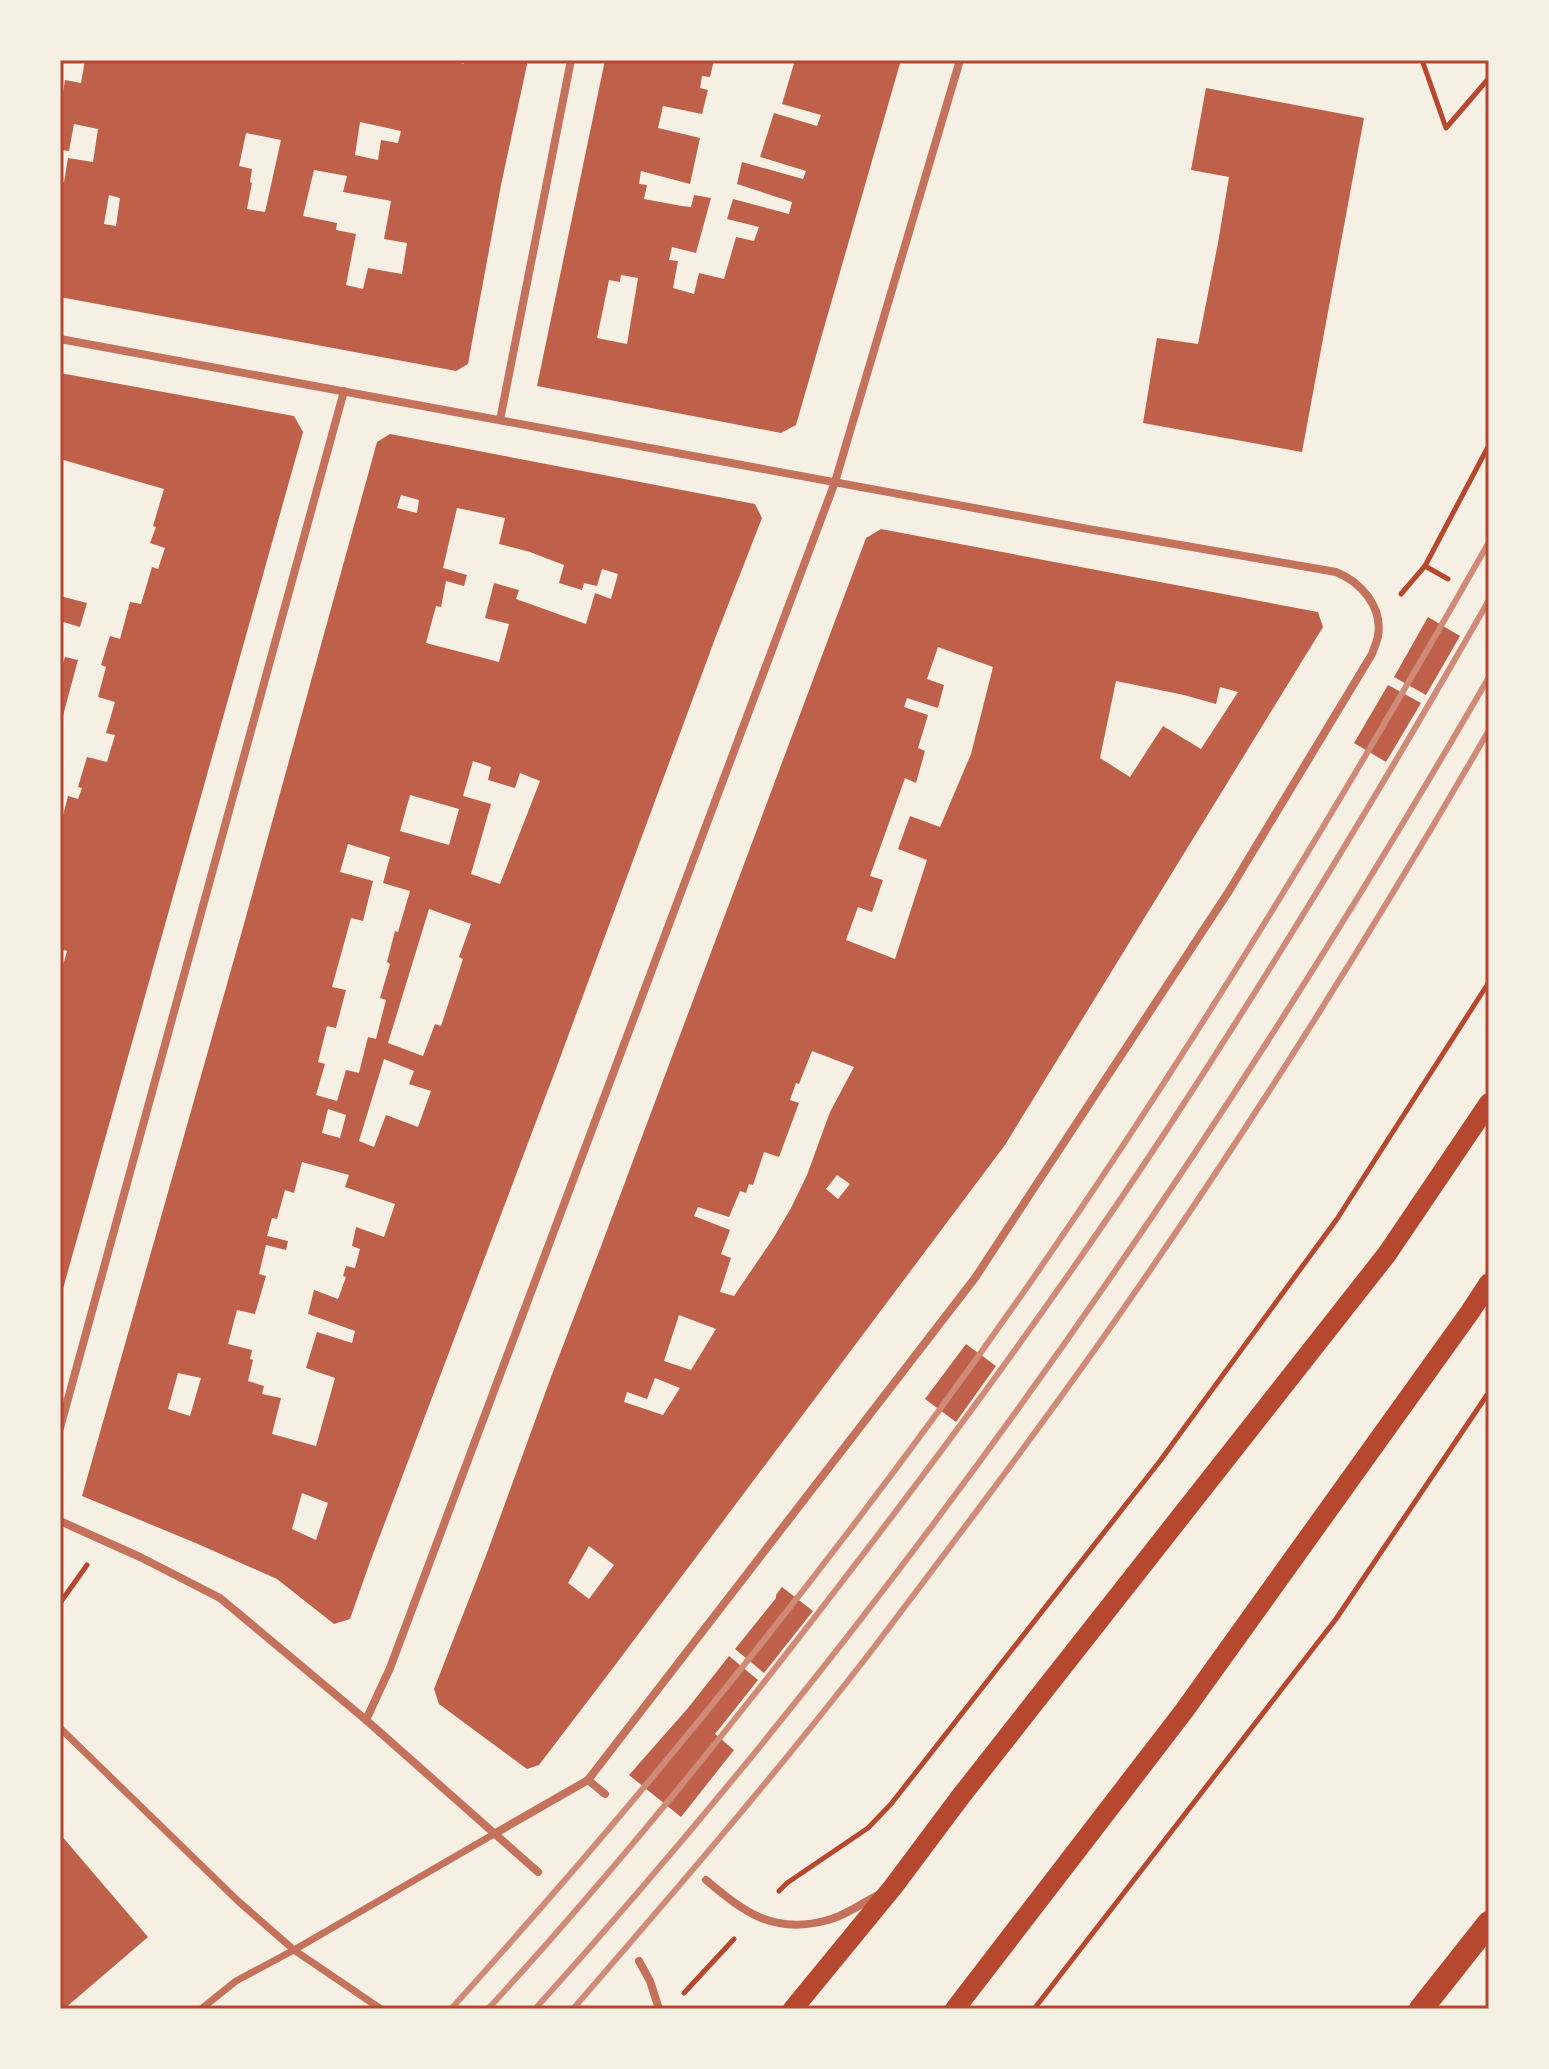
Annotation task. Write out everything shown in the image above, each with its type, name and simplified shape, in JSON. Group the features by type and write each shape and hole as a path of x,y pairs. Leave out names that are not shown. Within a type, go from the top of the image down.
{"highway":[{"path":"1421,2009 1489,1923"}],"main road":[{"path":"793,2009 893,1887 1387,1254 1489,1103"},
{"path":"955,2009 1184,1711 1489,1283"}],"street":[{"path":"500,420 571,60"},
{"path":"366,1720 390,1668 835,482 960,60"},
{"path":"60,339 1336,572 1350,577 1363,589 1374,605 1378,620 1378,636 1372,654 1229,891 975,1278 588,1780 236,1981 201,2009"},
{"path":"60,1428 344,391"},
{"path":"60,1521 180,1576 220,1598 366,1720 538,1872"},
{"path":"60,1728 238,1901 294,1950 381,2009"},
{"path":"588,1780 605,1794"},
{"path":"706,1880 754,1916 778,1924 831,1920 893,1887"},
{"path":"639,1961 644,1965 659,2009"}],"path":[{"path":"1422,60 1446,128 1489,78"},
{"path":"1378,620 1425,566 1489,445"},
{"path":"1425,566 1448,579"},
{"path":"680,1997 787,1883 868,1828 920,1768 1160,1461 1328,1231 1489,982"},
{"path":"1034,2009 1336,1619 1489,1392"},
{"path":"60,1603 104,1541"}],"building":[{"path":"85,60 446,60 464,64 465,60 528,60 468,364 456,371 60,297 60,182 64,182 68,158 93,162 98,129 74,124 69,151 60,150 60,113 65,80 81,83","holes":["360,122 401,131 398,143 381,140 378,160 355,155","246,133 281,140 265,212 247,209 252,169 239,166","314,170 347,176 343,192 391,201 384,239 407,243 402,274 368,268 363,289 346,285 356,234 336,230 337,223 303,216","109,195 120,198 116,226 104,224"]},
{"path":"605,60 714,60 710,77 702,76 700,88 708,90 702,114 663,106 658,128 700,138 690,184 641,171 639,184 647,185 644,199 691,207 694,195 711,198 696,253 672,247 669,260 678,261 673,288 694,294 699,273 724,279 736,237 754,241 759,227 727,219 733,199 789,214 792,202 737,184 742,162 803,179 806,171 760,157 774,113 817,126 821,115 782,104 795,60 901,60 796,425 781,433 537,386","holes":["621,275 638,278 627,344 597,338 609,280 620,282"]},
{"path":"1206,88 1364,118 1302,452 1143,423 1157,338 1198,344 1218,243 1229,177 1191,170"},
{"path":"60,373 294,416 303,432 61,1296 60,976 67,951 60,949 60,827 68,796 78,799 82,788 78,787 87,757 107,762 115,735 106,733 115,702 98,697 106,667 101,665 110,636 120,639 130,602 141,604 152,567 158,569 165,548 150,543 164,489 60,459"},
{"path":"390,434 755,504 762,518 350,1619 334,1624 277,1579 82,1496 377,442","holes":["401,495 419,500 417,513 397,508","457,508 505,518 499,544 564,565 559,583 582,590 584,583 597,586 602,569 618,574 611,599 595,593 586,624 516,599 519,590 494,583 485,618 509,624 499,662 426,643 436,606 441,607 446,581 464,586 467,575 443,568","473,761 491,767 488,780 515,788 520,773 540,781 500,884 471,874 491,804 463,796","410,795 459,809 449,845 400,831","348,844 390,857 383,883 410,891 387,962 390,964 380,998 386,1000 376,1039 368,1037 359,1073 346,1070 337,1101 316,1095 325,1064 318,1062 327,1026 336,1028 346,990 332,987 351,918 363,921 373,881 340,872","429,909 471,924 441,1026 435,1024 423,1056 388,1043","384,1059 414,1071 409,1084 431,1091 418,1127 386,1115 374,1147 359,1141","328,1109 346,1115 340,1138 322,1133","302,1162 349,1175 345,1187 395,1204 384,1237 356,1227 352,1246 360,1249 355,1268 346,1266 343,1276 346,1277 338,1299 314,1290 308,1314 355,1331 352,1343 317,1332 306,1368 335,1378 316,1446 272,1434 281,1398 262,1394 264,1386 248,1381 252,1350 228,1344 237,1310 255,1314 266,1276 259,1274 266,1245 286,1250 288,1241 267,1236 272,1218 277,1219 285,1190 294,1193","178,1373 201,1378 190,1416 168,1409","302,1493 328,1503 316,1540 292,1529"]},
{"path":"881,529 1318,612 1323,627 1005,1145 539,1765 527,1769 439,1704 434,1689 866,538","holes":["938,647 993,667 971,754 940,827 910,816 898,849 927,860 895,959 846,940 858,907 872,912 883,880 870,876 905,778 916,783 925,751 918,748 928,715 904,707 907,698 938,708 944,685 927,679","1116,681 1216,704 1220,687 1238,692 1201,749 1163,726 1130,777 1100,758","812,1051 854,1067 830,1112 807,1175 774,1237 734,1296 720,1292 731,1258 721,1254 730,1230 694,1216 698,1207 729,1217 740,1191 746,1193 749,1184 753,1185 764,1152 779,1157 799,1103 790,1100 796,1083 799,1084","837,1175 850,1184 838,1199 826,1189","679,1315 716,1329 691,1370 664,1361","655,1378 680,1388 663,1415 624,1402 627,1392 647,1399","589,1546 614,1565 589,1599 568,1583"]},
{"path":"60,596 87,603 80,627 60,621"},
{"path":"1428,617 1460,636 1426,695 1394,677"},
{"path":"65,657 78,660 61,723 60,673"},
{"path":"1388,685 1421,703 1386,762 1354,743"},
{"path":"966,1344 996,1366 956,1422 925,1399"},
{"path":"782,1587 813,1611 764,1673 735,1649"},
{"path":"729,1656 758,1680 715,1734 734,1750 681,1817 629,1775"},
{"path":"60,1834 148,1937 64,2009 60,2009"}],"railway":[{"path":"451,2009 605,1834 753,1654 965,1375 1153,1100 1269,916 1489,542"},
{"path":"488,2009 624,1854 754,1695 924,1474 1049,1303 1129,1187 1251,998 1489,600"},
{"path":"535,2009 670,1855 800,1696 926,1534 1047,1368 1164,1199 1276,1028 1489,677"},
{"path":"573,2009 836,1696 1075,1378 1205,1190 1303,1038 1489,730"}]}
